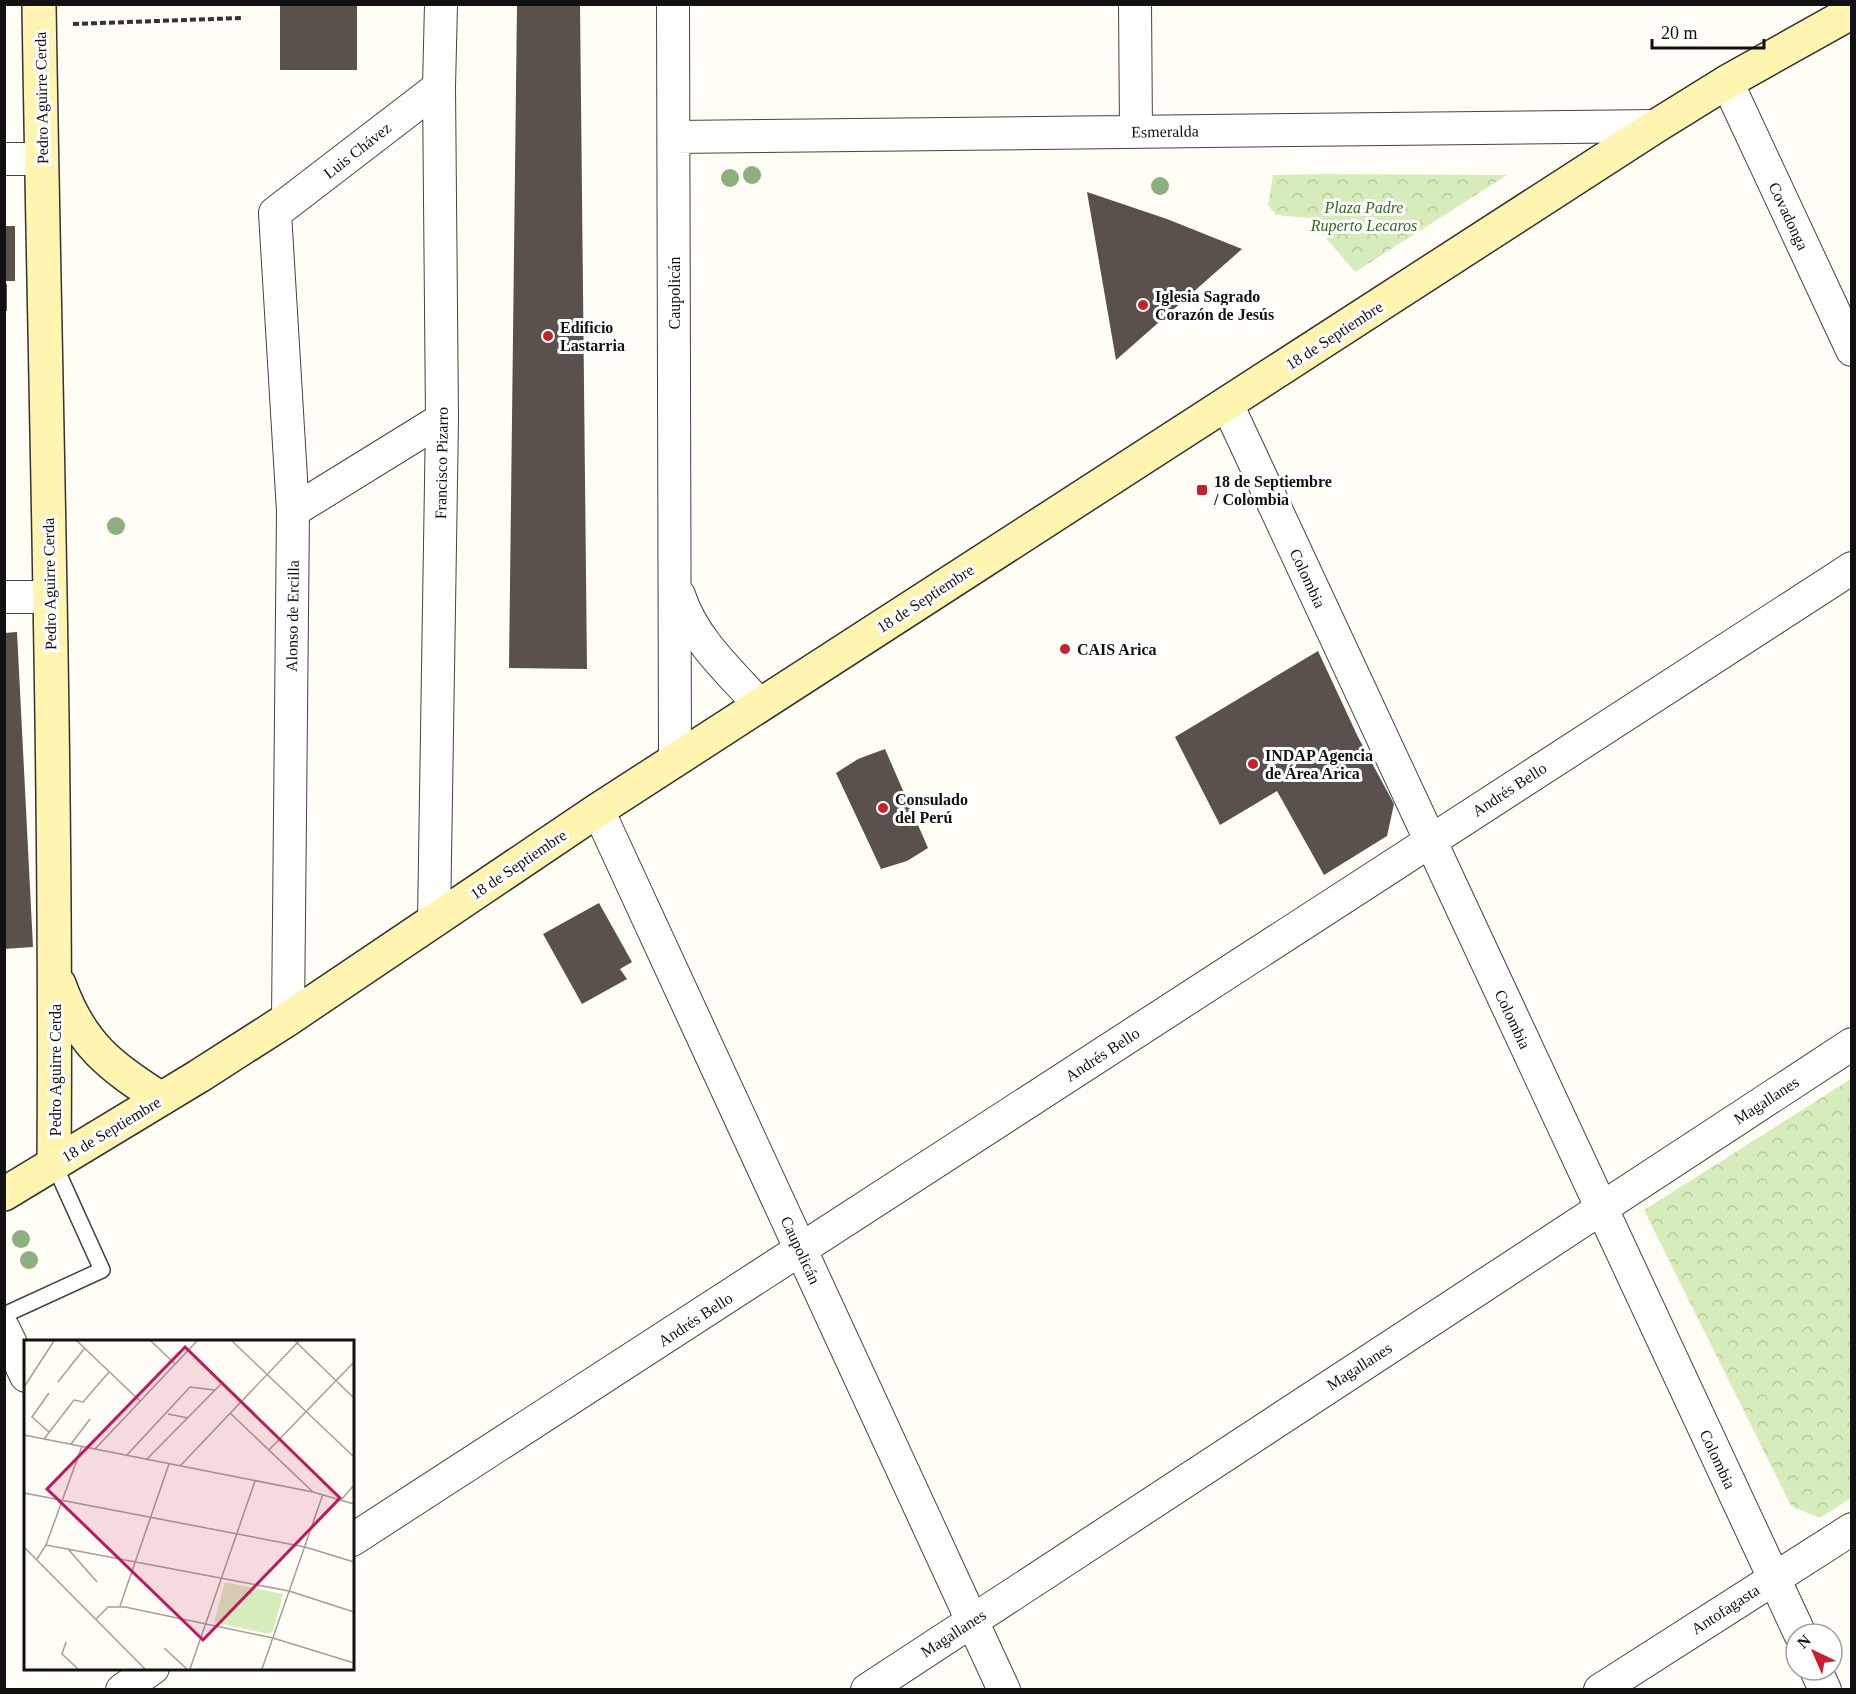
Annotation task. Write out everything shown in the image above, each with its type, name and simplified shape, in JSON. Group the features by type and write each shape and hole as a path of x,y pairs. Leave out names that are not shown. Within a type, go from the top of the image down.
{"main road":[{"name":"18 de Septiembre","path":"4,1194 160,1100 288,1019 598,810 1656,126 1727,82 1851,12"},
{"name":"Pedro Aguirre Cerda","path":"39,15 56,974 54,1164"},
{"path":"56,974 71,1014 86,1038 111,1065 160,1100"}],"street":[{"name":"Francisco Pizarro","path":"434,921 442,419 439,87 441,4"},
{"name":"Caupolicán","path":"673,4 675,760"},
{"path":"1135,4 1136,131"},
{"name":"Covadonga","path":"1727,82 1851,350"},
{"name":"Luis Chávez","path":"275,213 439,87"},
{"name":"Esmeralda","path":"674,137 1656,126"},
{"path":"4,159 42,159"},
{"name":"Alonso de Ercilla","path":"275,213 294,511 288,1019"},
{"name":"Colombia","path":"1227,404 1794,1622"},
{"path":"294,511 442,419"},
{"name":"Andrés Bello","path":"354,1539 1851,568"},
{"name":"Caupolicán","path":"675,582 682,606 698,635 760,705"},
{"path":"4,597 49,597"},
{"name":"Caupolicán","path":"598,810 1004,1689"},
{"name":"Magallanes","path":"867,1689 1851,1044"},
{"path":"4,1329 24,1372"},
{"name":"Antofagasta","path":"1599,1689 1851,1529"},
{"path":"122,1689 152,1670"},
{"path":"156,1670 167,1689"}],"lane":[{"path":"4,1315 102,1270 54,1164"}],"path":[{"path":"39,15 241,18"}],"green space":[{"name":"Plaza Padre Ruperto Lecaros","path":"1273,175 1507,175 1355,272 1309,218 1276,215 1268,205"},
{"path":"1851,1079 1851,1498 1820,1518 1791,1506 1644,1210"}],"building":[{"path":"280,4 357,4 357,70 280,70"},
{"name":"Edificio Lastarria","path":"517,4 580,4 587,669 509,668"},
{"name":"Iglesia Sagrado Corazón de Jesús","path":"1087,192 1167,219 1242,249 1116,360"},
{"path":"4,226 15,226 15,281 4,281"},
{"path":"4,284 7,284 7,311 4,311"},
{"path":"17,632 33,947 4,949 4,633"},
{"name":"INDAP Agencia de Área Arica","path":"1318,651 1358,737 1394,804 1387,836 1324,875 1277,791 1220,825 1175,737"},
{"name":"Consulado del Perú","path":"885,749 928,848 907,861 881,869 836,773 858,759"},
{"path":"599,903 632,962 620,969 627,979 582,1004 543,934"}],"place":[{"name":"Iglesia Sagrado Corazón de Jesús","path":"1143,305"},
{"name":"Edificio Lastarria","path":"548,336"},
{"name":"18 de Septiembre / Colombia","path":"1202,490"},
{"name":"CAIS Arica","path":"1065,649"},
{"name":"INDAP Agencia de Área Arica","path":"1253,764"},
{"name":"Consulado del Perú","path":"883,808"}]}
